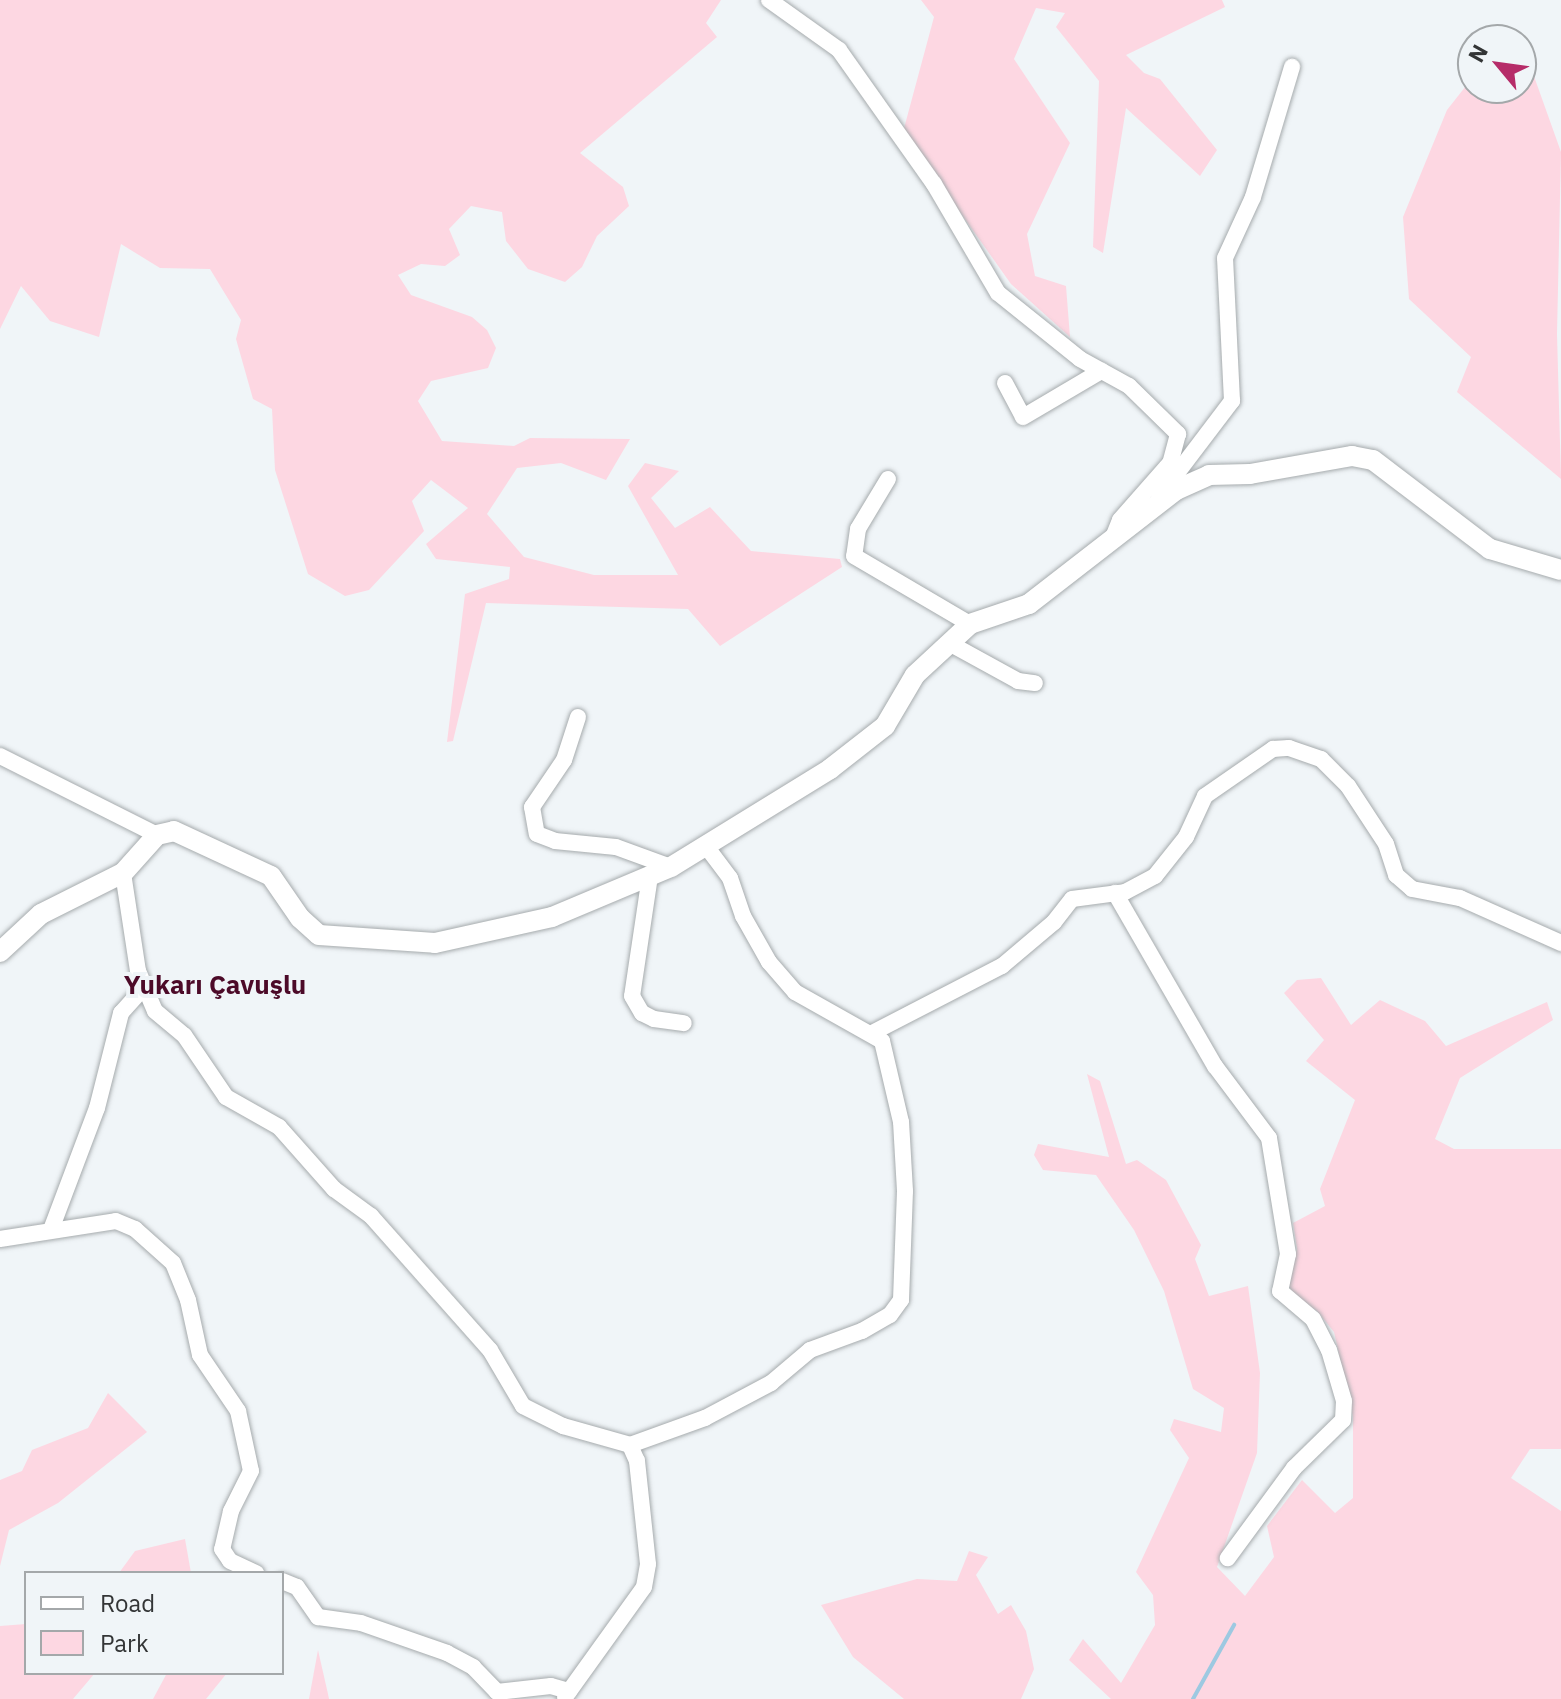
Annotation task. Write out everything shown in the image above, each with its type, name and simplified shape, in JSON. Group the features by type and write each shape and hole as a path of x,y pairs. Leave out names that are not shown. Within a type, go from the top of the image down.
{"street":[{"path":"769,0 839,50 934,184 998,293 1101,371 1129,386 1178,434 1170,463 1120,520 1111,542"},
{"path":"1143,517 1232,401 1223,272 1253,197 1292,67"},
{"path":"1005,383 1023,417 1101,371"},
{"path":"1043,385 1057,397"},
{"path":"0,952 41,914 123,873 157,835 174,831 271,876 300,918 319,935 435,943 552,917 671,867 830,769 885,726 915,675 970,624 1029,604 1176,490 1209,475 1250,474 1352,456 1373,460 1398,475 1490,549 1561,570"},
{"path":"888,479 858,529 854,556 970,624"},
{"path":"949,643 1018,681 1035,683"},
{"path":"578,717 564,760 532,807 537,834 555,841 616,847 671,867"},
{"path":"874,1032 1002,966 1054,922 1072,899 1115,893 1155,876 1186,837 1205,796 1220,782 1273,749 1289,748 1321,759 1348,786 1386,844 1396,875 1412,889 1460,898 1561,943"},
{"path":"0,756 157,835"},
{"path":"123,873 145,986 155,1011 184,1035 226,1097 279,1127 334,1189 371,1216 405,1252 450,1311 490,1350 523,1406 563,1426 630,1445 705,1418 758,1390 810,1350 890,1315 901,1300 905,1191 901,1122 882,1041 874,1032 795,992 769,962 743,916 730,878 706,846"},
{"path":"650,876 632,996 642,1013 654,1019 684,1023"},
{"path":"1115,893 1215,1066 1269,1138 1288,1254 1280,1291 1313,1319 1329,1350 1344,1401 1343,1420 1294,1468 1228,1558"},
{"path":"52,1227 97,1108 121,1013 145,986"},
{"path":"0,1239 52,1227 116,1221 135,1229 173,1263 188,1300 200,1355 238,1411 251,1471 231,1511 222,1549 230,1561 252,1571"},
{"path":"284,1582 297,1587 318,1617 361,1623 447,1653 473,1667 497,1692 551,1686 567,1695 644,1587 648,1564 637,1461 630,1445"}],"green space":[{"path":"0,0 721,0 706,23 717,37 580,153 623,187 629,206 597,236 582,267 565,282 528,269 506,241 502,212 471,206 449,229 460,255 445,266 421,264 398,275 411,295 472,317 487,330 496,348 488,368 431,381 418,401 442,441 514,446 530,438 630,439 606,480 561,463 517,468 487,514 524,557 594,575 678,575 628,486 645,463 679,471 651,498 675,528 710,507 751,551 840,559 842,567 720,646 688,609 486,603 453,741 447,742 465,594 509,579 510,567 436,559 426,544 468,508 431,480 412,501 424,531 369,590 345,596 308,574 275,470 272,409 253,399 236,339 241,320 210,269 160,268 121,244 99,337 50,321 21,286 0,329"},
{"path":"921,0 1222,0 1225,7 1126,55 1144,73 1160,79 1217,150 1200,176 1126,108 1103,253 1093,247 1099,81 1056,27 1065,13 1036,8 1014,59 1070,143 1027,234 1035,276 1066,286 1070,337 1011,284 903,132 934,17"},
{"path":"1537,85 1561,152 1557,334 1561,479 1457,392 1471,357 1409,299 1403,217 1447,110 1457,97 1457,104 1537,104"},
{"path":"1321,978 1351,1025 1380,1000 1425,1021 1446,1046 1547,1002 1553,1020 1460,1078 1435,1139 1454,1149 1561,1149 1561,1449 1530,1449 1511,1478 1561,1511 1561,1699 1111,1699 1069,1660 1083,1639 1121,1683 1155,1625 1153,1595 1136,1572 1189,1458 1170,1430 1174,1419 1221,1432 1224,1408 1193,1389 1164,1291 1134,1230 1096,1175 1043,1170 1034,1155 1038,1144 1109,1157 1087,1074 1100,1081 1126,1164 1137,1160 1166,1180 1201,1245 1195,1259 1209,1296 1248,1286 1260,1373 1257,1453 1217,1567 1245,1596 1274,1557 1267,1526 1302,1480 1335,1513 1353,1498 1353,1417 1334,1332 1317,1311 1292,1294 1288,1281 1297,1249 1293,1223 1325,1206 1320,1189 1355,1100 1306,1061 1324,1040 1284,993 1297,980"},
{"path":"108,1393 147,1432 58,1503 9,1530 0,1566 0,1480 22,1471 32,1450 88,1428"},
{"path":"185,1539 191,1571 120,1571 135,1551"},
{"path":"969,1551 988,1557 976,1575 998,1614 1011,1605 1026,1631 1034,1669 1021,1699 904,1699 853,1657 821,1605 917,1579 957,1581"},
{"path":"24,1624 24,1675 93,1675 73,1699 0,1699 0,1626"},
{"path":"318,1650 328,1694 329,1699 309,1699"},
{"path":"166,1675 225,1675 206,1699 153,1699"}],"waterway":[{"path":"1193,1699 1234,1625"}],"district":[{"name":"Yukarı Çavuşlu","path":"215,985"}]}
